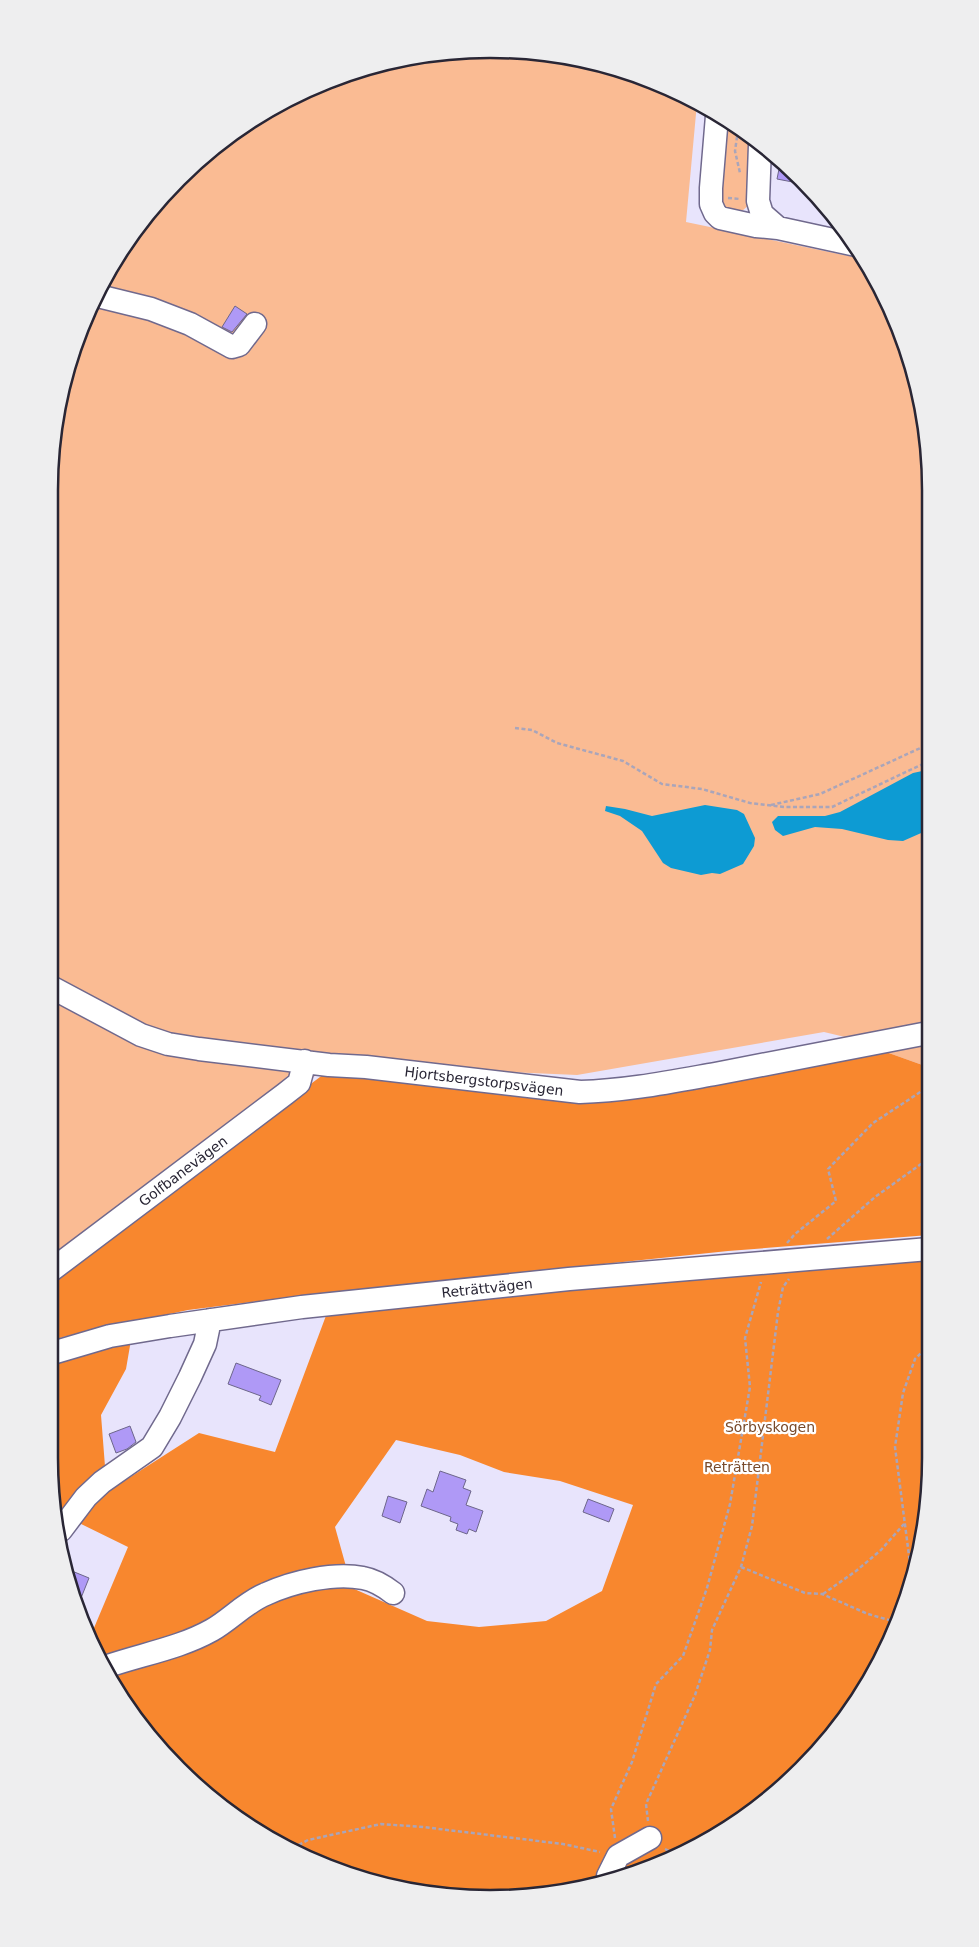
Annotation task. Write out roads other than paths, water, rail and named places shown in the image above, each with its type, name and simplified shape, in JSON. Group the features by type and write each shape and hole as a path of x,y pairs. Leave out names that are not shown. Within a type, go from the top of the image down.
{"street":[{"path":"716,122 710,188 711,204 715,213 720,218 844,242"},
{"path":"760,153 758,201 762,214 778,228"},
{"path":"739,222 753,212 758,201"},
{"path":"102,297 151,309 190,324 232,347 239,345 255,324"},
{"name":"Hjortsbergstorpsvägen","path":"58,991 142,1035 168,1044 580,1092 606,1091 799,1059 922,1034"},
{"name":"Golfbanevägen","path":"58,1265 292,1088 299,1082 305,1061"},
{"name":"Reträttvägen","path":"58,1351 110,1336 302,1307 569,1279 922,1250"},
{"path":"63,1527 86,1497 102,1482 152,1447 170,1417 190,1377 205,1344 210,1320"},
{"path":"110,1665 175,1646 212,1630 265,1594 295,1584 332,1576 362,1577 378,1583 393,1593"},
{"path":"610,1872 618,1856 650,1838"}],"water":[{"path":"922,771 922,833 903,841 888,840 842,829 815,827 783,836 775,830 772,822 778,816 825,816 840,812 913,773"},
{"path":"705,805 737,810 744,814 755,838 754,846 743,864 720,874 701,875 671,868 663,863 642,831 620,816 605,811 606,806 652,816"}],"park label":[{"name":"Sörbyskogen","path":"770,1427"},
{"name":"Reträtten","path":"737,1467"}]}
